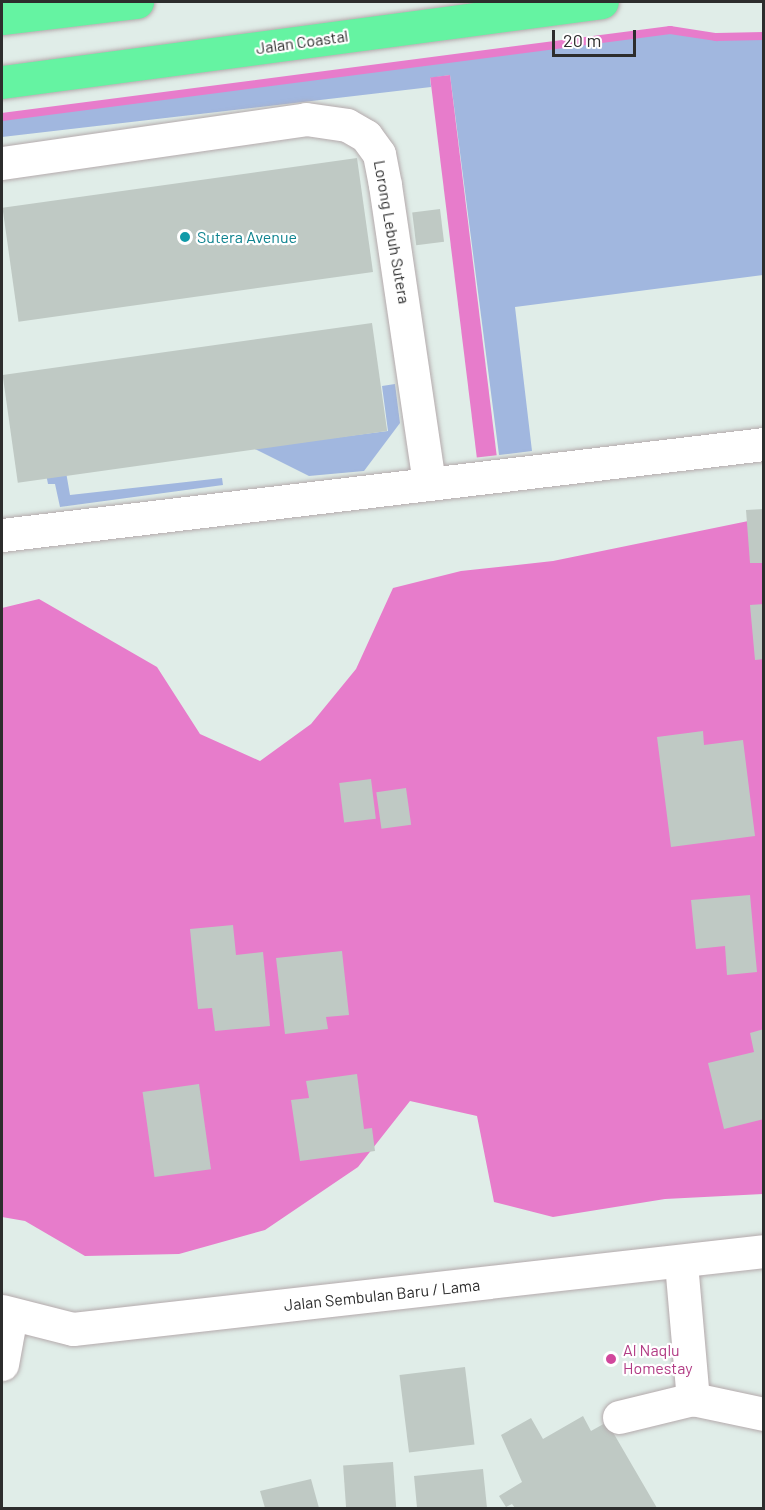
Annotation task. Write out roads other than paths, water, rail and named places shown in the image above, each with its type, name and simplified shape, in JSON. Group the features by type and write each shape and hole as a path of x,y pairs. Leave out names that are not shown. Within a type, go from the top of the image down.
{"highway":[{"path":"2,18 137,2"},
{"name":"Jalan Coastal","path":"2,82 602,2"}],"street":[{"name":"Lorong Lebuh Sutera","path":"2,163 306,119 347,125 366,136 378,154 385,185 429,484"},
{"path":"2,535 764,444"},
{"name":"Jalan Sembulan Baru / Lama","path":"6,1313 73,1329 681,1263 764,1251"},
{"path":"681,1263 693,1399"},
{"path":"2,1364 6,1313"},
{"path":"619,1417 693,1399 764,1414"}],"waterway":[{"path":"2,117 670,30 716,37 764,36"}],"place":[{"name":"Sutera Avenue","path":"185,237"},
{"name":"Al Naqlu Homestay","path":"611,1359"}]}
